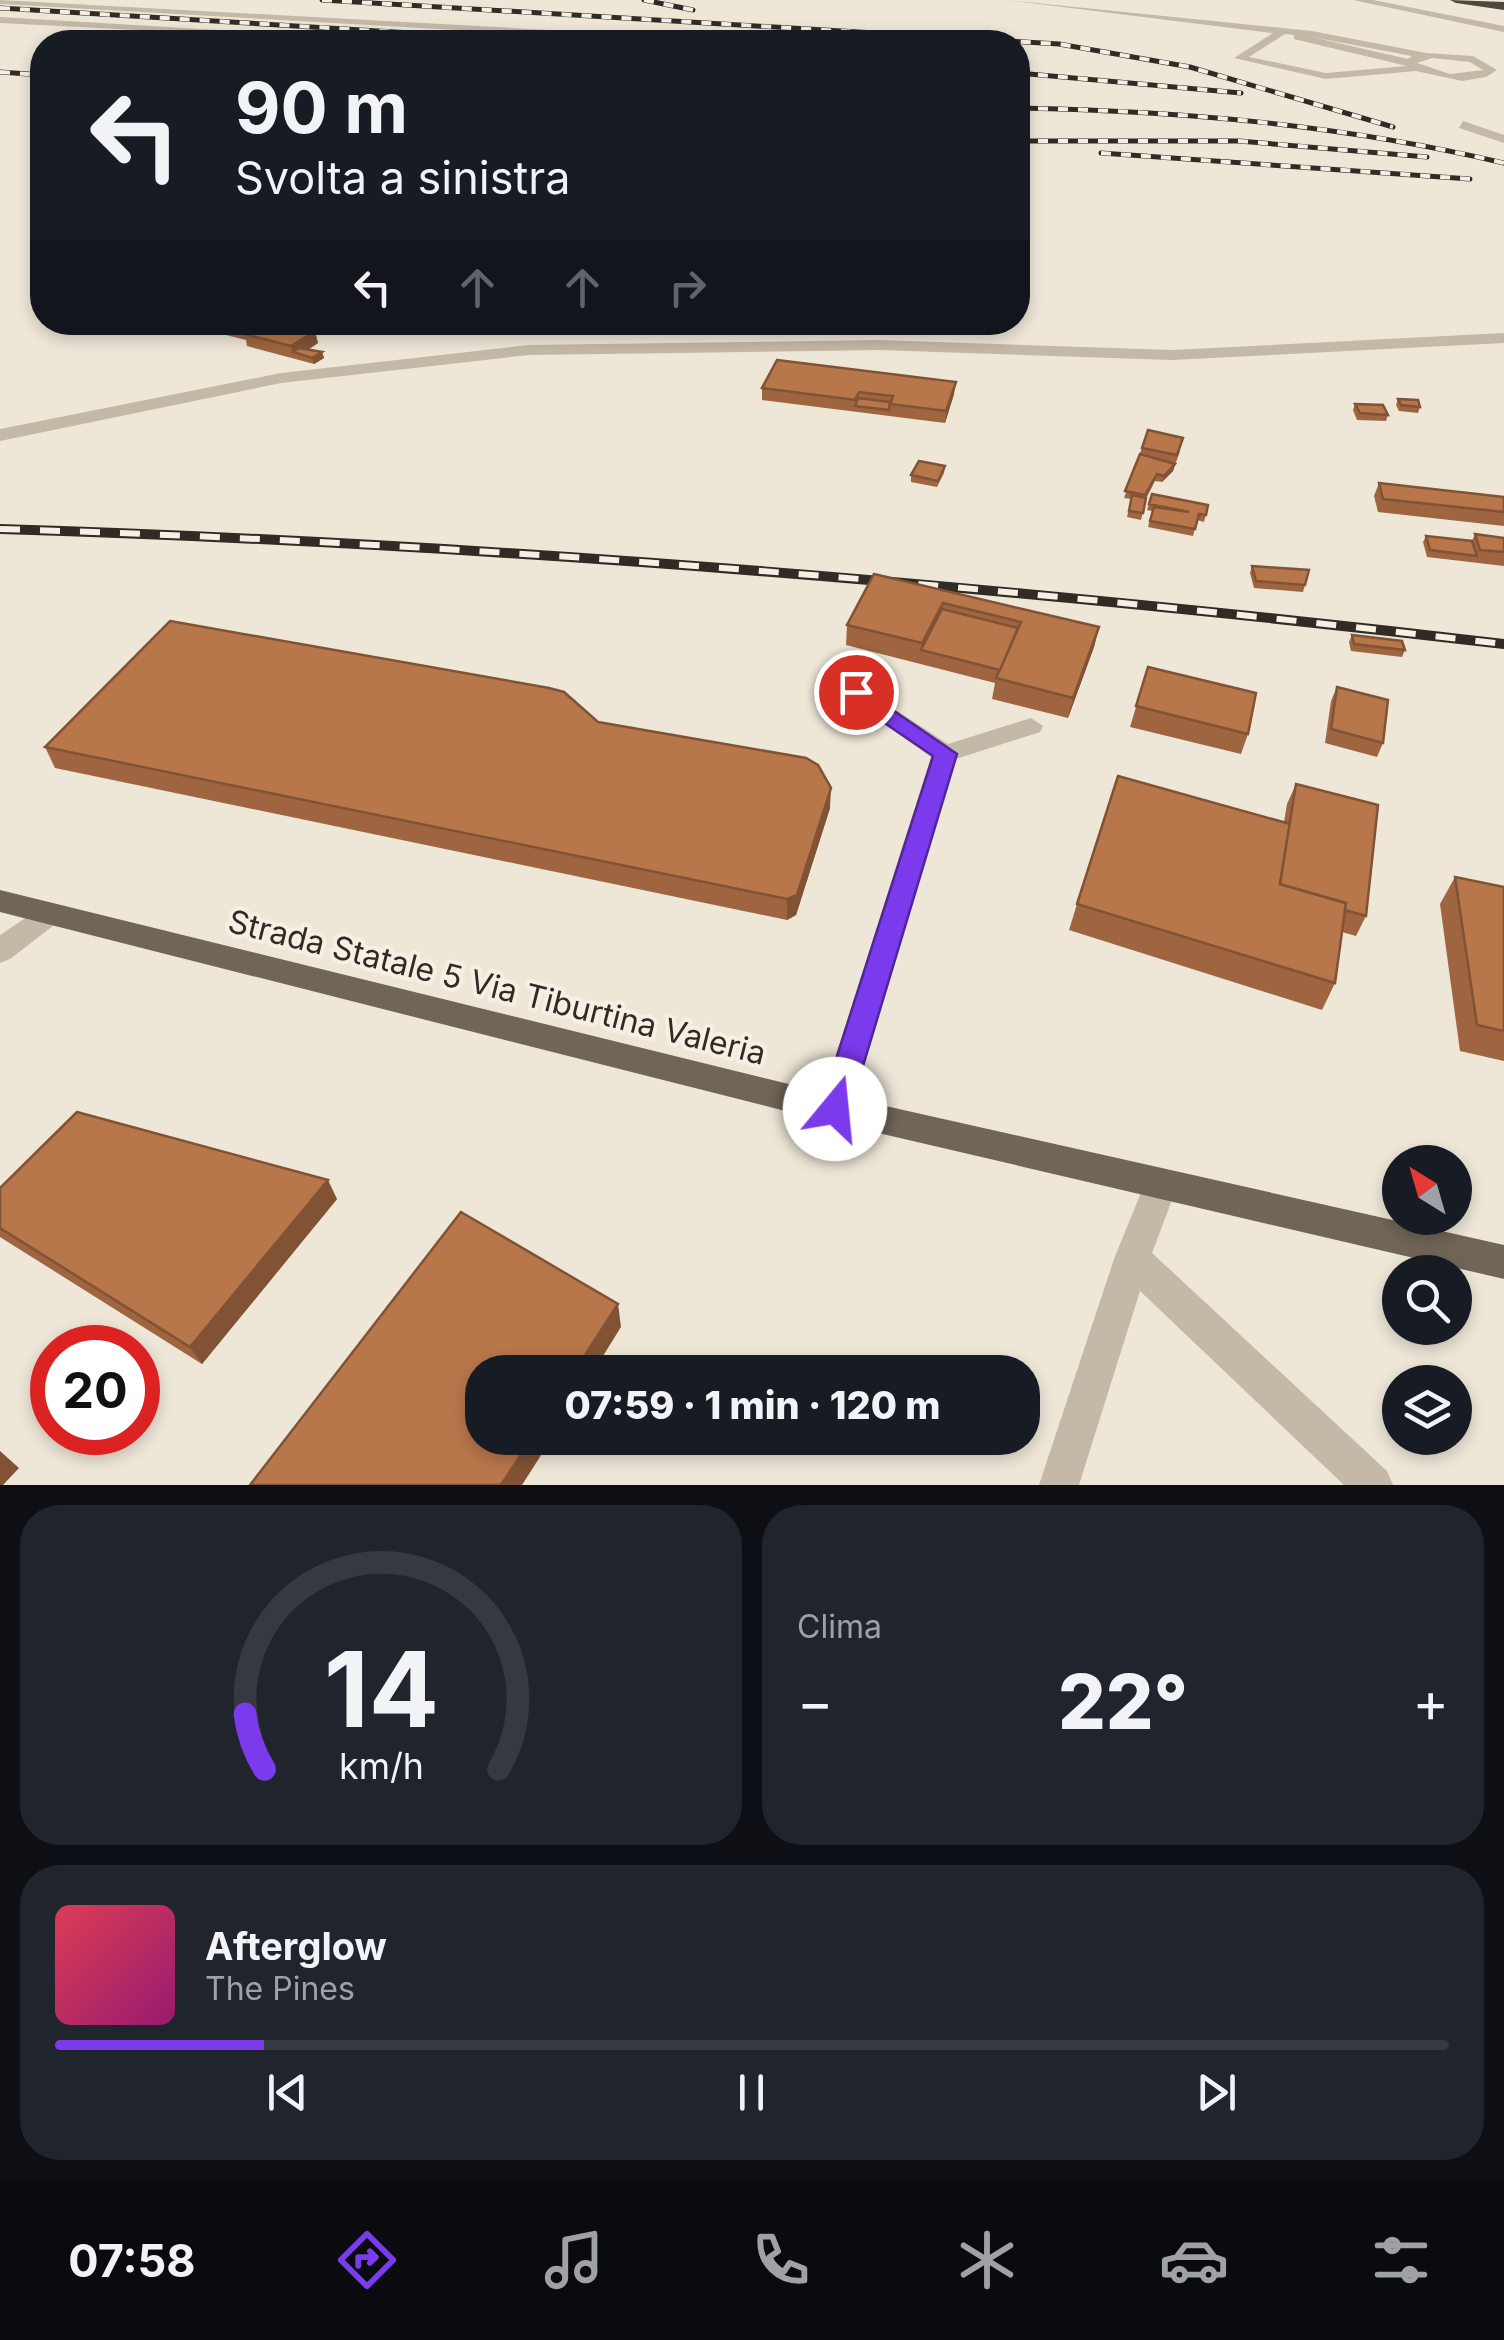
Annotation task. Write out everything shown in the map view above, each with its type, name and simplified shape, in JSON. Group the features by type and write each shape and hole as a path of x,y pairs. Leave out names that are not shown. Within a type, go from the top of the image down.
{"highway":[{"path":"1456,0 1503,2"},
{"path":"1470,0 1503,2"}],"main road":[{"name":"Strada Statale 5 Via Tiburtina Valeria","path":"0,901 835,1109 1504,1262"}],"street":[{"path":"1010,0 1284,31 1423,55 1504,76"},
{"path":"1358,0 1504,28"},
{"path":"0,1 506,30"},
{"path":"0,20 134,30"},
{"path":"1284,31 1239,58 1326,76 1414,66 1423,55"},
{"path":"1300,34 1298,37 1448,76 1504,60"},
{"path":"1463,125 1504,139"},
{"path":"0,435 264,381 390,362 528,350 880,346 1172,356 1504,338"},
{"path":"856,692 946,754"},
{"path":"946,754 1030,726"},
{"path":"835,1109 946,754"},
{"path":"0,951 48,914"},
{"path":"1059,1485 1160,1184"},
{"path":"1132,1259 1373,1485"}],"building":[{"path":"248,335 309,335 291,346"},
{"path":"299,348 322,352 312,358 293,352"},
{"path":"777,360 956,382 946,411 890,404 893,396 859,392 855,400 762,388"},
{"path":"858,398 890,402 889,410 855,406"},
{"path":"1398,399 1418,400 1420,407 1401,405"},
{"path":"1355,404 1383,405 1388,415 1360,413"},
{"path":"1148,430 1183,438 1177,455 1142,448"},
{"path":"1140,454 1175,464 1164,476 1157,474 1145,495 1125,491"},
{"path":"919,461 945,466 938,481 911,475"},
{"path":"1379,483 1504,497 1504,512 1383,499"},
{"path":"1152,494 1208,505 1206,515 1199,514 1195,529 1150,521 1154,507 1189,512 1149,504"},
{"path":"1132,495 1146,498 1143,513 1129,511"},
{"path":"1475,534 1504,538 1504,552 1480,550"},
{"path":"1426,536 1472,541 1477,556 1430,550"},
{"path":"1252,566 1309,570 1305,585 1256,581"},
{"path":"874,574 1099,627 1073,698 996,678 1021,622 943,603 922,643 847,625"},
{"path":"942,609 1018,628 1000,670 921,650"},
{"path":"170,621 549,688 564,692 598,722 806,758 818,765 831,788 797,895 787,899 45,747"},
{"path":"1352,635 1402,641 1405,650 1354,644"},
{"path":"1148,667 1256,693 1248,734 1136,706"},
{"path":"1337,687 1388,700 1383,743 1331,729"},
{"path":"1118,776 1290,824 1280,884 1346,903 1335,983 1077,904"},
{"path":"1296,784 1378,805 1366,916 1345,910 1346,903 1280,884"},
{"path":"1455,877 1504,887 1504,1031 1477,1025"},
{"path":"77,1112 328,1180 190,1347 0,1228 0,1188"},
{"path":"461,1212 618,1304 585,1355 465,1355 465,1455 521,1455 501,1485 250,1485"}],"railway":[{"path":"322,0 824,30"},
{"path":"644,0 693,10"},
{"path":"0,8 363,30"},
{"path":"1030,42 1190,67 1393,127"},
{"path":"0,72 30,74"},
{"path":"1030,74 1241,93"},
{"path":"1030,108 1262,122 1383,139 1504,163"},
{"path":"1030,141 1239,141 1427,157"},
{"path":"1101,153 1470,179"},
{"path":"0,529 377,545 754,570 1504,644"}],"route":[{"path":"835,1109 946,754 856,692"}]}
